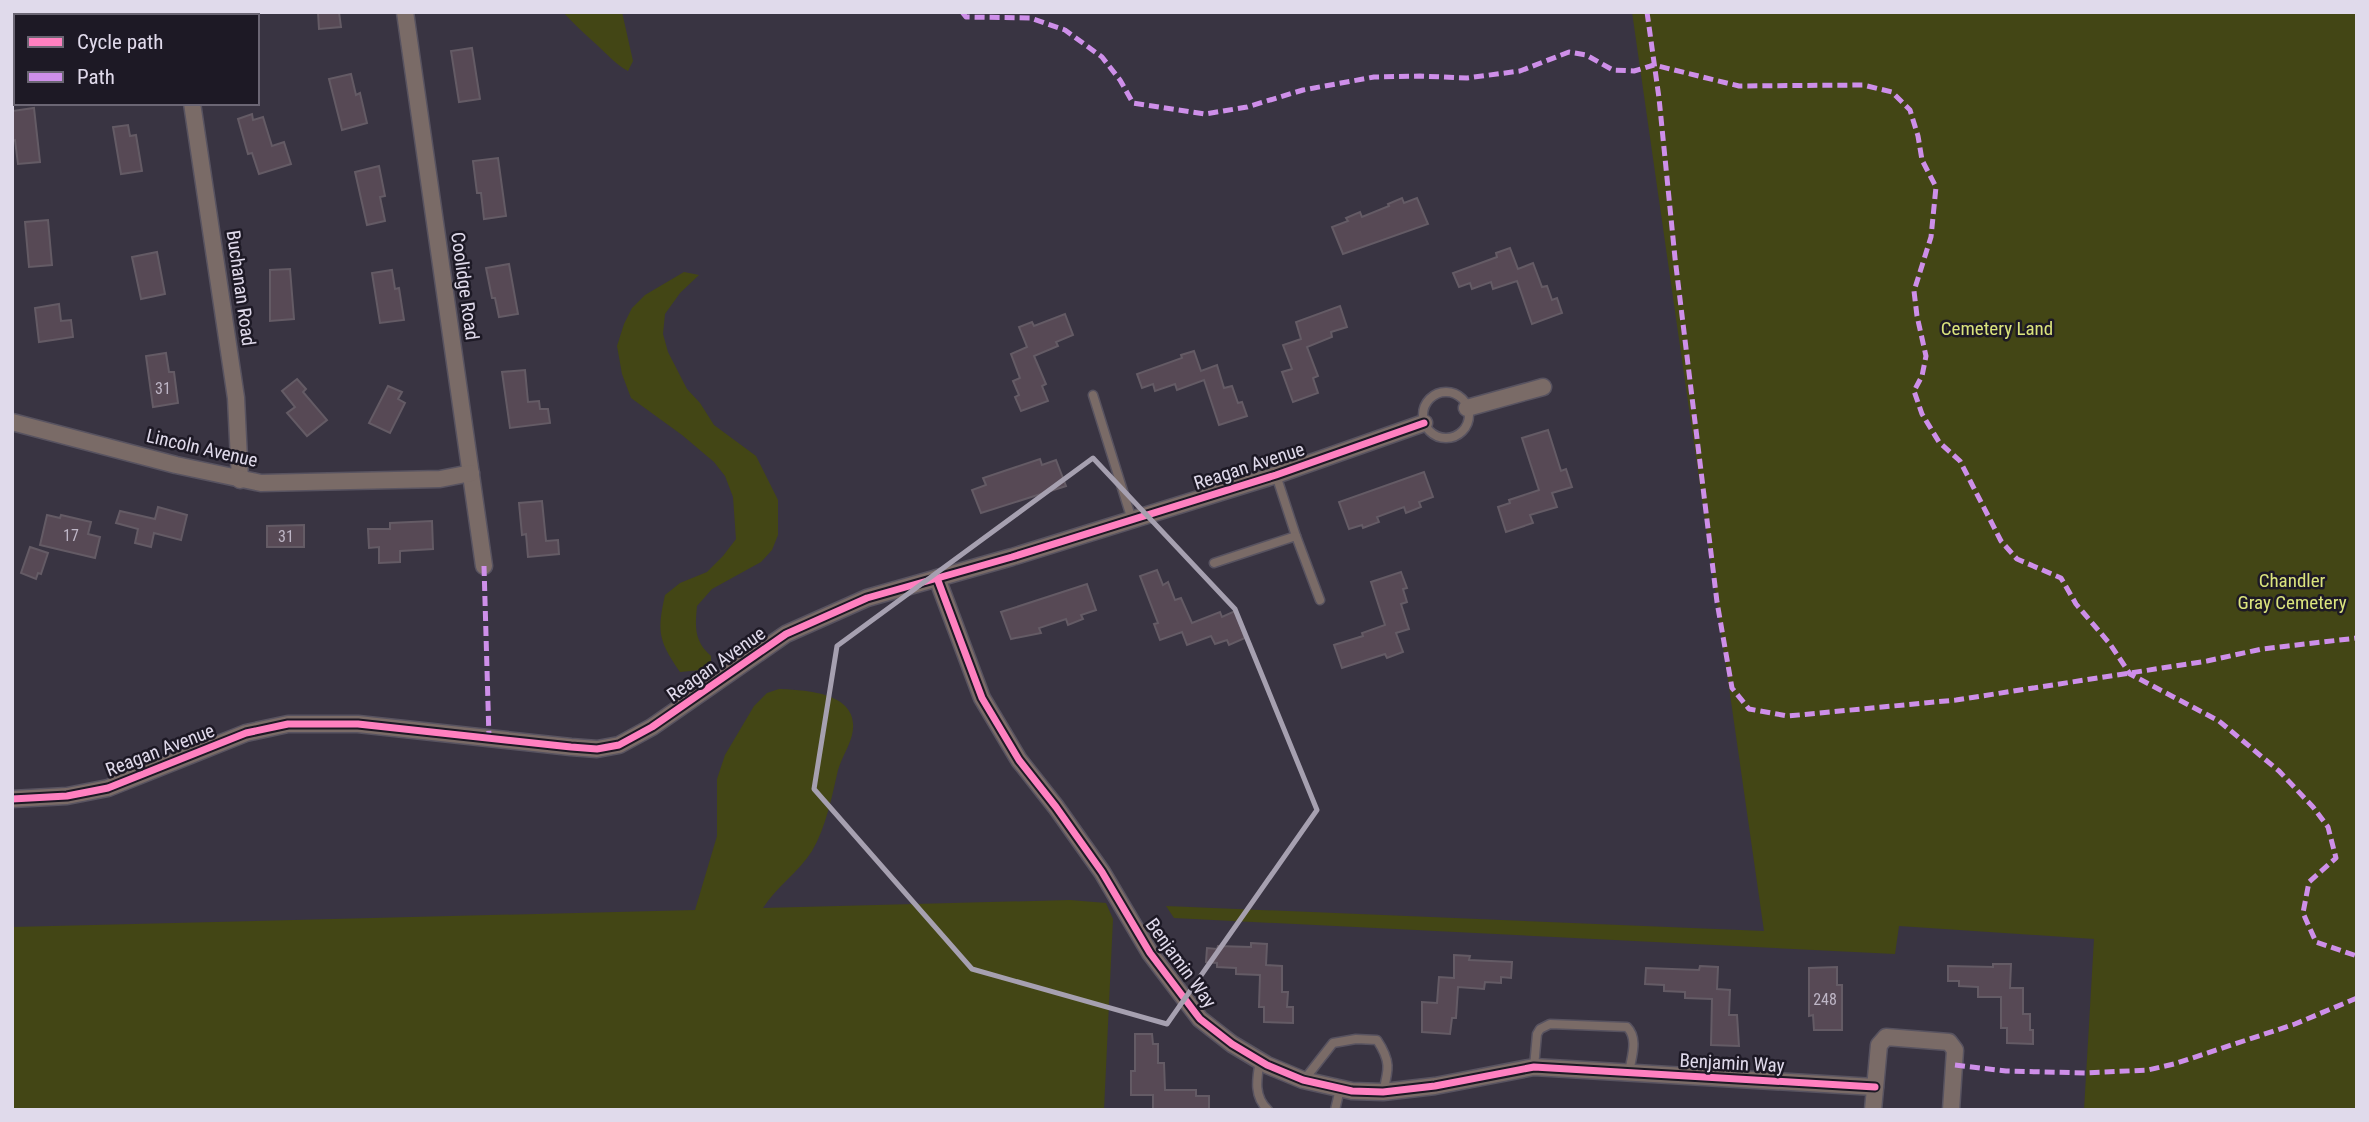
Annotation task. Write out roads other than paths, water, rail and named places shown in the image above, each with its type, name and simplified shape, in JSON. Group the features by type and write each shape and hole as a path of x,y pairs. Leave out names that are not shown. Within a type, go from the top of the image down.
{"street":[{"name":"Coolidge Road","path":"405,12 484,566"},
{"name":"Buchanan Road","path":"192,105 236,398 240,480"},
{"path":"1467,408 1543,387"},
{"name":"Lincoln Avenue","path":"12,422 261,483 440,479 471,473"},
{"name":"Reagan Avenue","path":"12,799 66,796 108,788 247,733 288,724 358,724 597,749 619,745 652,727 786,634 867,598 1276,475 1424,423"},
{"name":"Benjamin Way","path":"937,578 982,698 1019,760 1087,850 1150,953 1200,1019 1232,1044 1260,1060 1303,1080 1340,1088 1383,1092 1435,1086 1534,1068 1875,1087"},
{"path":"1873,1110 1879,1045 1886,1037 1949,1042 1955,1050 1951,1110"}],"lane":[{"path":"1442,392 1457,395 1467,408 1469,416 1466,425 1452,437 1436,436 1424,423 1422,413 1425,404 1432,396 1442,392"},
{"path":"1093,395 1132,520"},
{"path":"1276,475 1320,600"},
{"path":"1214,563 1296,536"},
{"path":"1534,1068 1540,1028 1550,1024 1627,1027 1634,1041 1629,1073"},
{"path":"1303,1080 1333,1043 1356,1039 1377,1040 1389,1065 1383,1092"},
{"path":"1260,1060 1257,1091 1262,1105 1268,1110"},
{"path":"1335,1110 1340,1088"}],"park label":[{"name":"Cemetery Land","path":"1997,328"},
{"name":"Chandler Gray Cemetery","path":"2292,591"}]}
